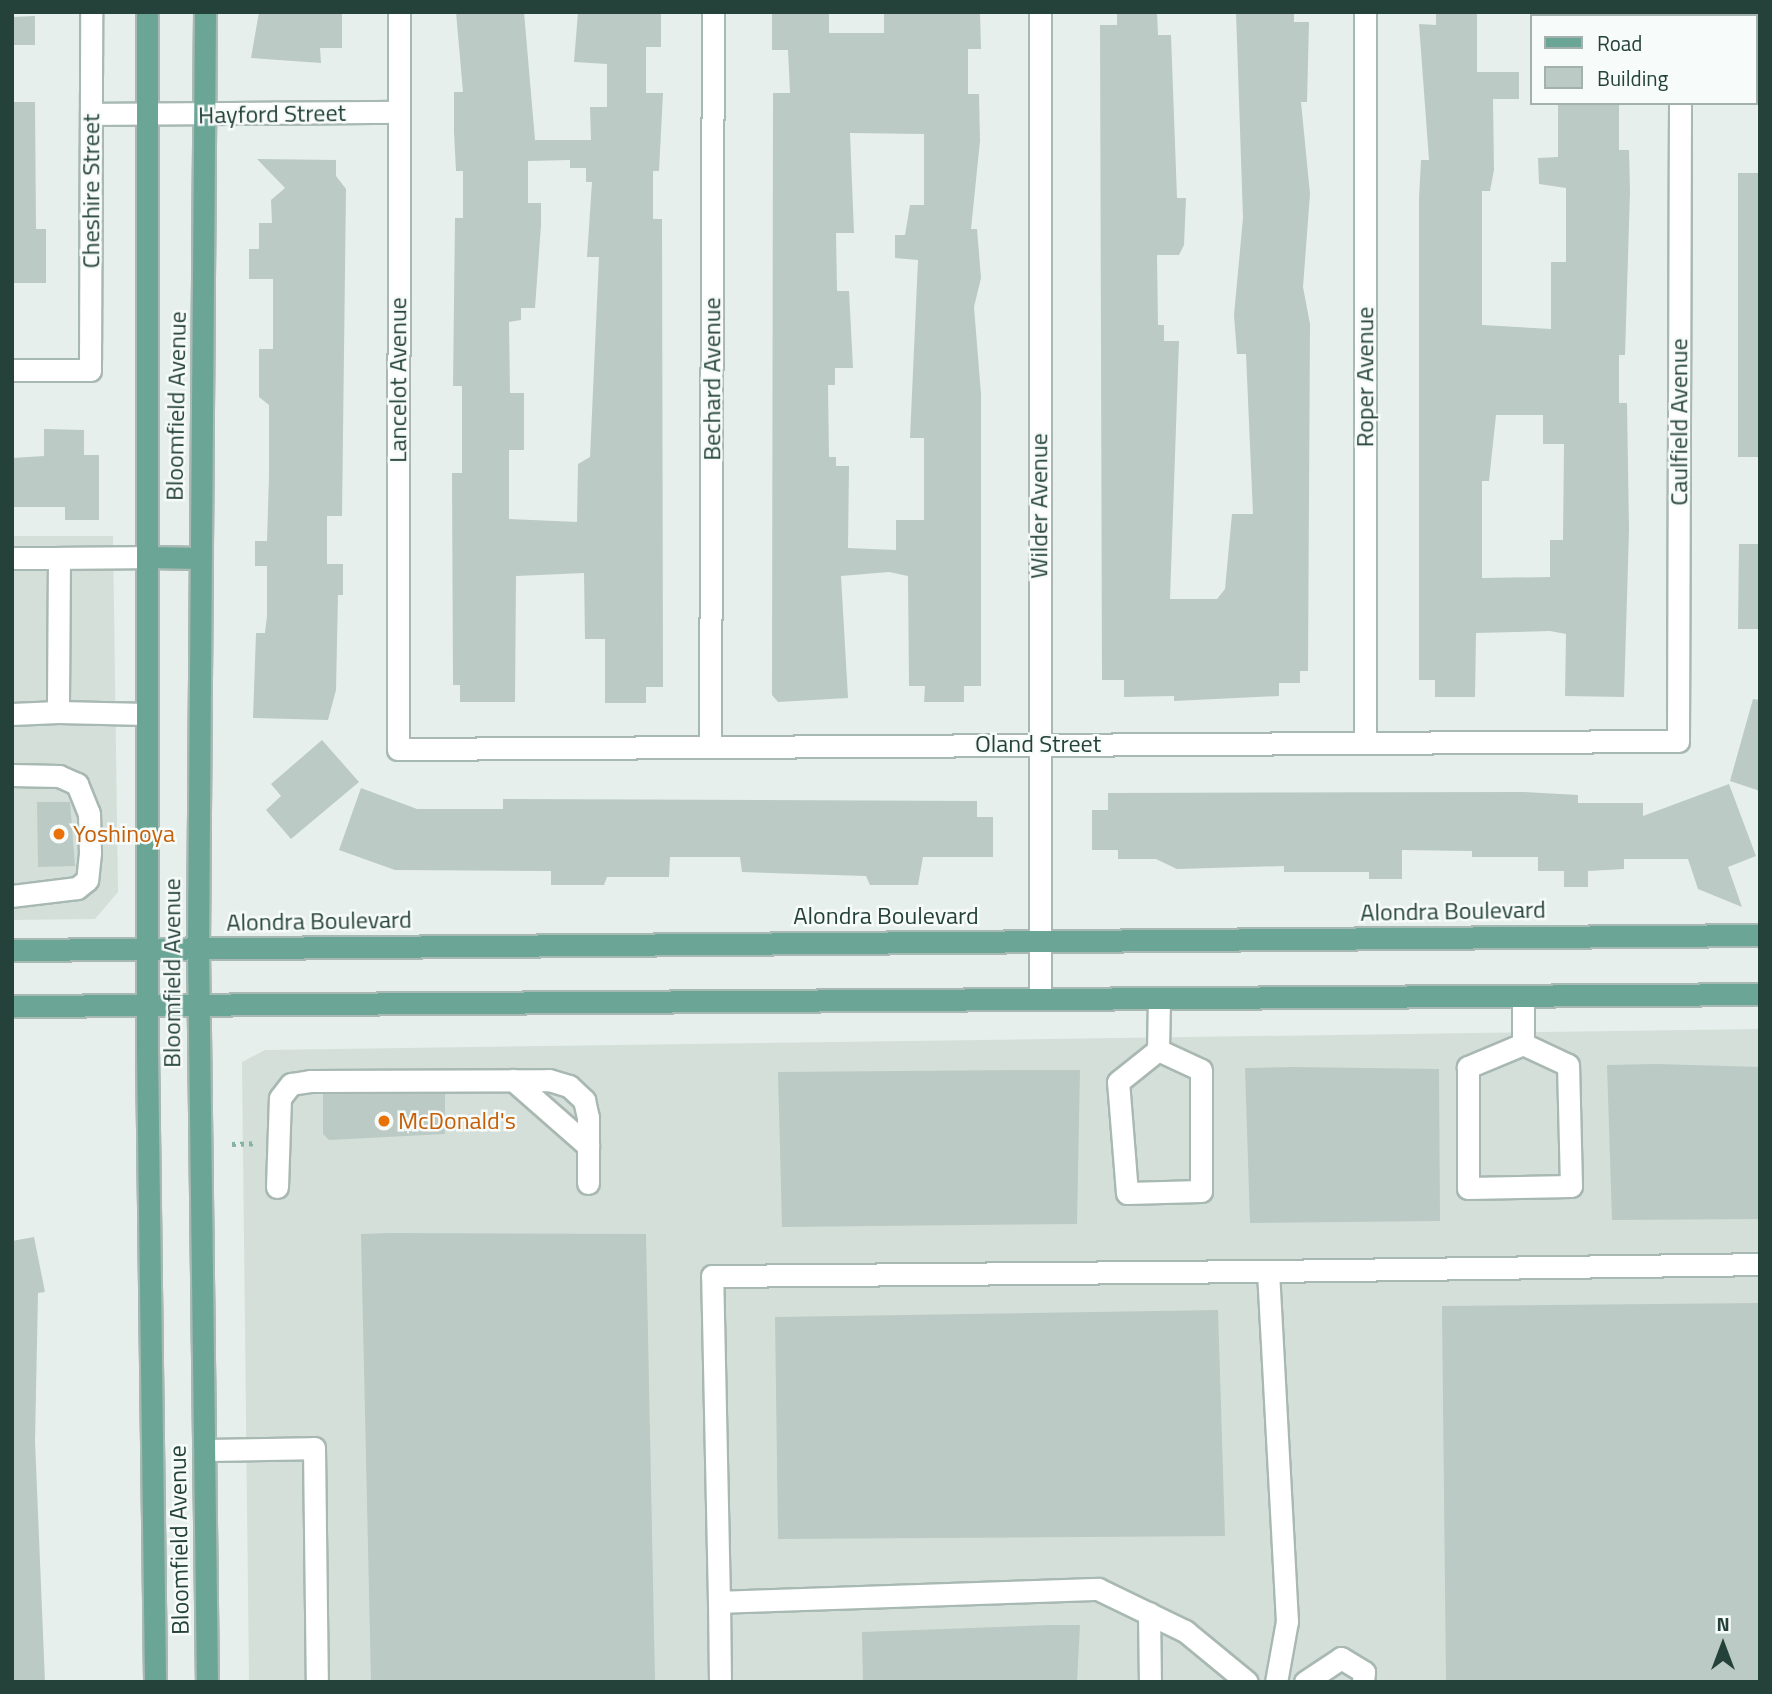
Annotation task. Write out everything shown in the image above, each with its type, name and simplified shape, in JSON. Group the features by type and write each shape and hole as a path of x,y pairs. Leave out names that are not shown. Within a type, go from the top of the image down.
{"main road":[{"name":"Bloomfield Avenue","path":"147,12 147,1005 155,1682"},
{"name":"Bloomfield Avenue","path":"205,12 198,1004 207,1682"},
{"path":"148,557 201,558"},
{"name":"Alondra Boulevard","path":"12,950 1760,935"},
{"path":"12,1006 1760,994"}],"street":[{"name":"Cheshire Street","path":"12,370 90,370 91,12"},
{"name":"Lancelot Avenue","path":"398,748 399,12"},
{"name":"Bechard Avenue","path":"710,747 713,12"},
{"name":"Wilder Avenue","path":"1040,12 1040,999"},
{"name":"Roper Avenue","path":"1365,743 1366,12"},
{"name":"Caulfield Avenue","path":"1678,741 1680,105"},
{"name":"Hayford Street","path":"91,114 398,112"},
{"path":"12,558 148,557"},
{"path":"58,712 59,558"},
{"path":"12,714 147,714"},
{"name":"Oland Street","path":"398,748 1678,741"},
{"path":"12,775 59,776 77,784 89,813 90,853 87,880 77,888 12,896"},
{"path":"1523,996 1523,1044"},
{"path":"1158,1050 1159,998"},
{"path":"1523,1044 1568,1065 1571,1186 1468,1188 1468,1066 1523,1044"},
{"path":"1158,1050 1201,1070 1201,1191 1126,1193 1118,1082 1158,1050"},
{"path":"513,1080 588,1146"},
{"path":"277,1187 276,1121 280,1098 292,1084 513,1080 569,1086 583,1100 588,1146 588,1183"},
{"path":"720,1682 712,1276 1760,1264"},
{"path":"1268,1271 1287,1622 1276,1682"},
{"path":"204,1450 314,1448 317,1682"},
{"path":"719,1602 1098,1589 1185,1631 1247,1682"},
{"path":"1149,1613 1150,1682"},
{"path":"1305,1682 1341,1658 1364,1672 1363,1682"}],"shaded area":[{"path":"12,536 113,536 118,892 95,919 12,920"},
{"path":"1760,1029 1760,1682 249,1682 242,1062 265,1050"}],"building":[{"path":"259,12 342,12 342,48 320,48 321,63 251,58"},
{"path":"456,12 524,12 535,140 591,140 590,107 607,107 607,64 574,62 578,12 661,12 661,47 646,47 646,93 663,93 659,171 653,171 653,219 662,219 663,687 646,687 646,703 605,703 605,639 585,639 584,573 516,576 515,702 460,702 460,685 453,685 452,473 462,473 462,386 453,386 455,218 463,218 463,171 456,171 454,92 463,92","holes":["570,160 570,168 586,168 586,182 592,182 587,257 599,257 590,457 578,464 577,522 509,519 509,450 524,450 524,393 510,393 509,322 521,320 521,308 535,308 541,225 541,203 528,203 528,161"]},
{"path":"772,12 829,12 829,33 884,33 884,12 980,12 981,49 968,49 968,94 979,94 980,141 971,229 977,229 981,278 974,307 981,394 981,686 964,686 964,702 924,702 925,686 909,686 908,576 889,572 841,576 848,698 778,702 772,695 773,93 790,93 788,50 772,50","holes":["850,133 924,134 924,205 910,205 905,235 895,235 895,258 918,260 910,438 924,438 924,520 896,520 896,550 848,548 849,466 836,466 836,457 829,457 828,385 835,385 835,368 853,368 849,291 837,291 836,233 854,233"]},
{"path":"1117,12 1157,12 1158,35 1171,35 1177,198 1186,198 1184,245 1179,255 1157,255 1158,325 1164,325 1164,341 1179,341 1170,599 1217,599 1225,589 1232,514 1253,514 1246,354 1237,354 1234,315 1243,218 1236,12 1294,12 1294,22 1309,22 1307,102 1301,102 1310,194 1303,287 1310,324 1308,671 1300,671 1300,683 1279,683 1279,696 1174,701 1174,696 1124,697 1124,680 1102,680 1100,25 1117,25"},
{"path":"1436,12 1477,12 1477,72 1519,72 1519,99 1493,99 1494,170 1490,191 1482,191 1482,325 1551,329 1551,262 1566,262 1566,188 1539,184 1538,158 1558,157 1558,105 1619,105 1619,150 1629,150 1630,191 1625,355 1619,355 1619,403 1627,403 1629,530 1624,697 1565,696 1566,634 1550,631 1476,633 1475,697 1435,697 1435,680 1419,680 1419,198 1421,160 1429,160 1419,24 1436,25","holes":["1496,415 1543,415 1543,444 1564,444 1563,540 1550,540 1550,577 1482,578 1482,481 1489,481"]},
{"path":"35,16 35,45 12,45 12,17"},
{"path":"12,102 35,102 36,229 46,229 46,283 12,283"},
{"path":"257,159 336,160 336,176 346,189 342,516 327,516 327,564 343,564 343,595 338,595 336,690 328,720 253,718 256,633 265,633 267,616 267,566 255,566 255,541 267,541 269,476 269,405 259,397 259,349 273,349 273,279 249,279 249,249 259,249 259,223 272,223 271,200 285,188"},
{"path":"1738,173 1760,173 1760,457 1738,457"},
{"path":"44,429 84,430 84,455 99,455 99,520 65,520 65,507 12,507 12,458 44,456"},
{"path":"1739,544 1760,544 1760,629 1738,629"},
{"path":"1753,699 1760,700 1760,791 1730,781"},
{"path":"322,740 359,782 291,839 266,810 281,796 271,784"},
{"path":"1729,784 1756,856 1728,867 1742,907 1698,889 1688,859 1624,859 1624,869 1588,871 1588,887 1564,887 1564,871 1538,871 1538,857 1472,857 1472,851 1402,850 1402,879 1369,879 1369,872 1284,872 1284,866 1177,869 1156,859 1118,859 1118,850 1092,850 1092,810 1108,810 1108,793 1524,792 1578,795 1578,803 1643,803 1643,816"},
{"path":"361,788 417,809 503,809 503,799 977,801 977,817 993,817 993,857 923,857 918,885 870,885 866,876 742,872 740,857 670,857 669,877 607,877 604,885 551,885 551,871 395,870 339,850"},
{"name":"Yoshinoya","path":"37,802 70,802 75,866 38,867"},
{"path":"1607,1065 1760,1067 1760,1219 1612,1220"},
{"path":"1245,1068 1439,1069 1440,1221 1250,1223"},
{"path":"1080,1070 1077,1224 782,1227 778,1072"},
{"name":"McDonald's","path":"323,1094 445,1094 445,1134 329,1140 323,1134"},
{"path":"361,1234 646,1234 655,1682 371,1682"},
{"path":"34,1237 45,1292 38,1293 35,1441 45,1682 12,1682 12,1241"},
{"path":"1760,1303 1760,1682 1446,1682 1442,1306"},
{"path":"1218,1310 1225,1536 778,1539 775,1317"},
{"path":"1080,1625 1077,1682 863,1682 862,1632"}],"place":[{"name":"Yoshinoya","path":"59,834"},
{"name":"McDonald's","path":"384,1121"}]}
